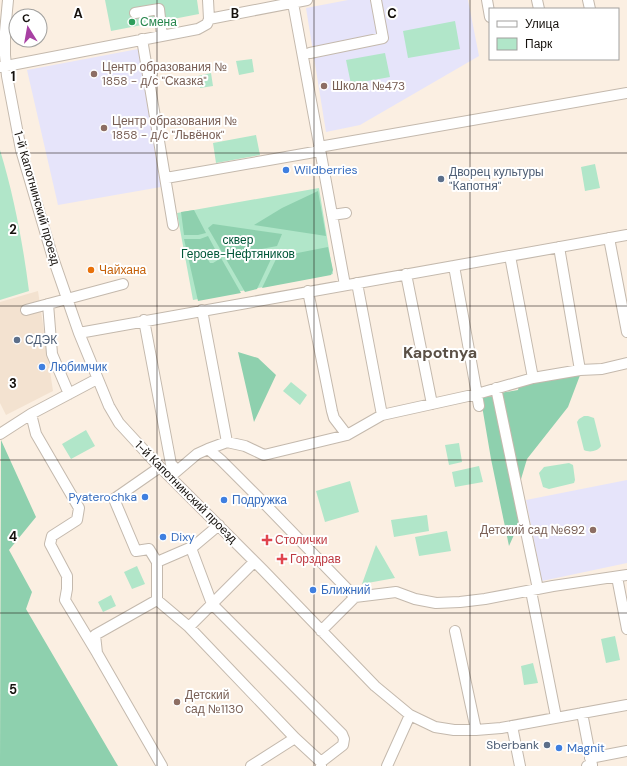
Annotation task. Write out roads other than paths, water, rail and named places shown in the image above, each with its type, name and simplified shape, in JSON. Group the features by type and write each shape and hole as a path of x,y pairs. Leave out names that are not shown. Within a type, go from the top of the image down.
{"street":[{"name":"1-й Капотнинский проезд","path":"8,0 3,66 20,150 52,255 78,333 109,406 119,423 160,467 173,473 254,562 375,686 410,715 435,727 454,730 476,730 512,726 627,705"},
{"path":"3,66 198,29 207,24 209,19 208,0"},
{"path":"209,19 307,0"},
{"path":"310,53 383,38 376,0"},
{"path":"487,0 489,11"},
{"path":"292,3 345,285"},
{"path":"135,13 159,9 162,36"},
{"path":"142,39 173,225"},
{"path":"166,178 627,93"},
{"path":"332,215 346,213"},
{"path":"78,333 627,235"},
{"path":"609,238 627,332"},
{"path":"559,247 580,370"},
{"path":"510,256 534,378"},
{"path":"454,266 479,406"},
{"path":"406,274 432,404"},
{"path":"357,283 382,415"},
{"path":"26,310 124,284"},
{"path":"308,291 332,411 334,418 347,436"},
{"path":"48,304 52,354 69,394"},
{"path":"202,310 227,442"},
{"path":"144,320 173,473 197,454 227,442 245,446 264,454 347,436 382,415 477,394 534,378 580,370 602,369 627,363"},
{"path":"0,434 31,414 98,379"},
{"path":"496,388 535,590 556,717"},
{"path":"31,414 36,434 79,508 77,520 52,536 50,544 67,576 65,600 162,766"},
{"path":"208,449 221,460 356,597"},
{"path":"160,467 114,499 136,551 149,549 157,562 157,600 189,627 321,764 343,744 344,739 342,734 212,604 191,548"},
{"path":"157,562 191,548 219,525"},
{"path":"189,627 254,562"},
{"path":"321,631 356,597 396,592 415,599 436,603 460,602 622,576 627,629"},
{"path":"97,653 96,635 157,600"},
{"path":"455,631 476,730"},
{"path":"582,712 589,762 627,751"},
{"path":"387,766 410,715"},
{"path":"512,726 520,766"},
{"path":"251,766 295,738"}],"place":[{"name":"Смена","path":"132,22"},
{"name":"Центр образования № 1858 - д/с \"Сказка\"","path":"94,74"},
{"name":"Школа №473","path":"324,86"},
{"name":"Центр образования № 1858 - д/с \"Львёнок\"","path":"104,128"},
{"name":"Wildberries","path":"286,170"},
{"name":"Дворец культуры \"Капотня\"","path":"441,179"},
{"name":"Чайхана","path":"91,270"},
{"name":"СДЭК","path":"17,340"},
{"name":"Любимчик","path":"42,367"},
{"name":"Pyaterochka","path":"145,497"},
{"name":"Подружка","path":"224,500"},
{"name":"Детский сад №692","path":"593,530"},
{"name":"Dixy","path":"163,537"},
{"name":"Столички","path":"267,540"},
{"name":"Горздрав","path":"282,559"},
{"name":"Ближний","path":"313,590"},
{"name":"Детский сад №1130","path":"177,702"},
{"name":"Sberbank","path":"547,745"},
{"name":"Magnit","path":"559,748"}],"district":[{"name":"Kapotnya","path":"440,352"}],"park label":[{"name":"сквер Героев-Нефтяников","path":"238,247"}]}
